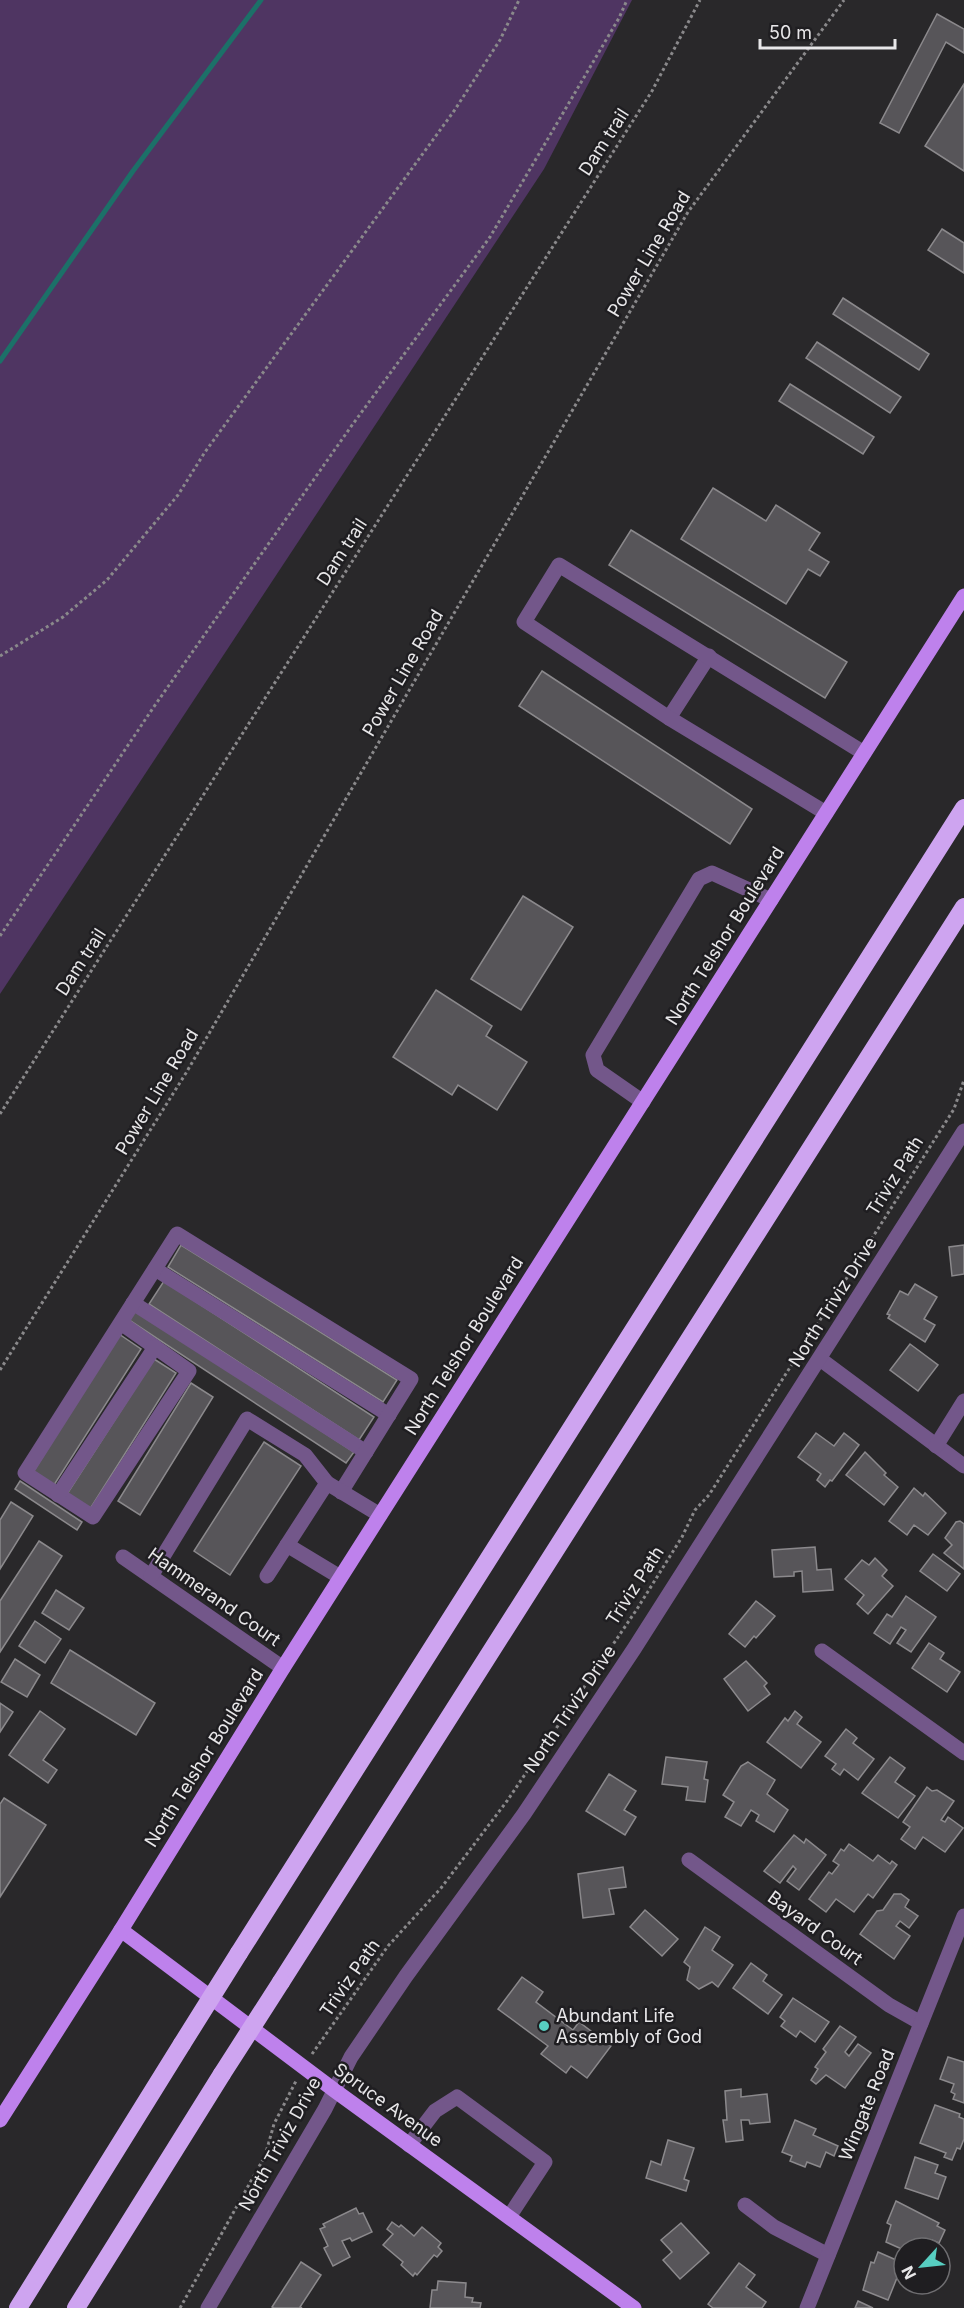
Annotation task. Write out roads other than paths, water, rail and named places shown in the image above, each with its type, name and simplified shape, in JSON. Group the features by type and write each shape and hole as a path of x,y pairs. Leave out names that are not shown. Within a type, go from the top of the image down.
{"highway":[{"path":"18,2308 239,1953 964,808"},
{"path":"76,2308 280,1982 964,907"}],"main road":[{"name":"North Telshor Boulevard","path":"0,2120 121,1930 282,1668 964,596"},
{"name":"Spruce Avenue","path":"121,1930 334,2090 634,2308"}],"street":[{"path":"826,813 669,718 524,622 559,565 864,753"},
{"path":"669,718 709,656"},
{"path":"643,1102 597,1070 593,1055 699,879 712,873 771,900"},
{"name":"North Triviz Drive","path":"208,2308 351,2057 406,1976 524,1814 628,1658 964,1131"},
{"path":"121,1323 189,1371 93,1517 25,1473 177,1234 411,1379 341,1492"},
{"path":"155,1269 389,1415"},
{"path":"133,1303 366,1452"},
{"path":"58,1495 155,1347"},
{"path":"820,1359 964,1466"},
{"path":"936,1446 964,1401"},
{"path":"151,1576 247,1419 305,1455 327,1484 380,1515"},
{"path":"267,1576 327,1484"},
{"path":"287,1545 340,1578"},
{"name":"Hammerand Court","path":"123,1557 282,1668"},
{"path":"822,1651 964,1753"},
{"name":"Bayard Court","path":"689,1860 889,2005 921,2023"},
{"name":"Wingate Road","path":"807,2308 964,1916"},
{"path":"409,2145 435,2110 457,2097 545,2162 509,2217"},
{"path":"745,2205 774,2227 828,2255"}],"waterway":[{"path":"0,361 133,171 261,0"}],"place":[{"name":"Abundant Life Assembly of God","path":"544,2026"}]}
